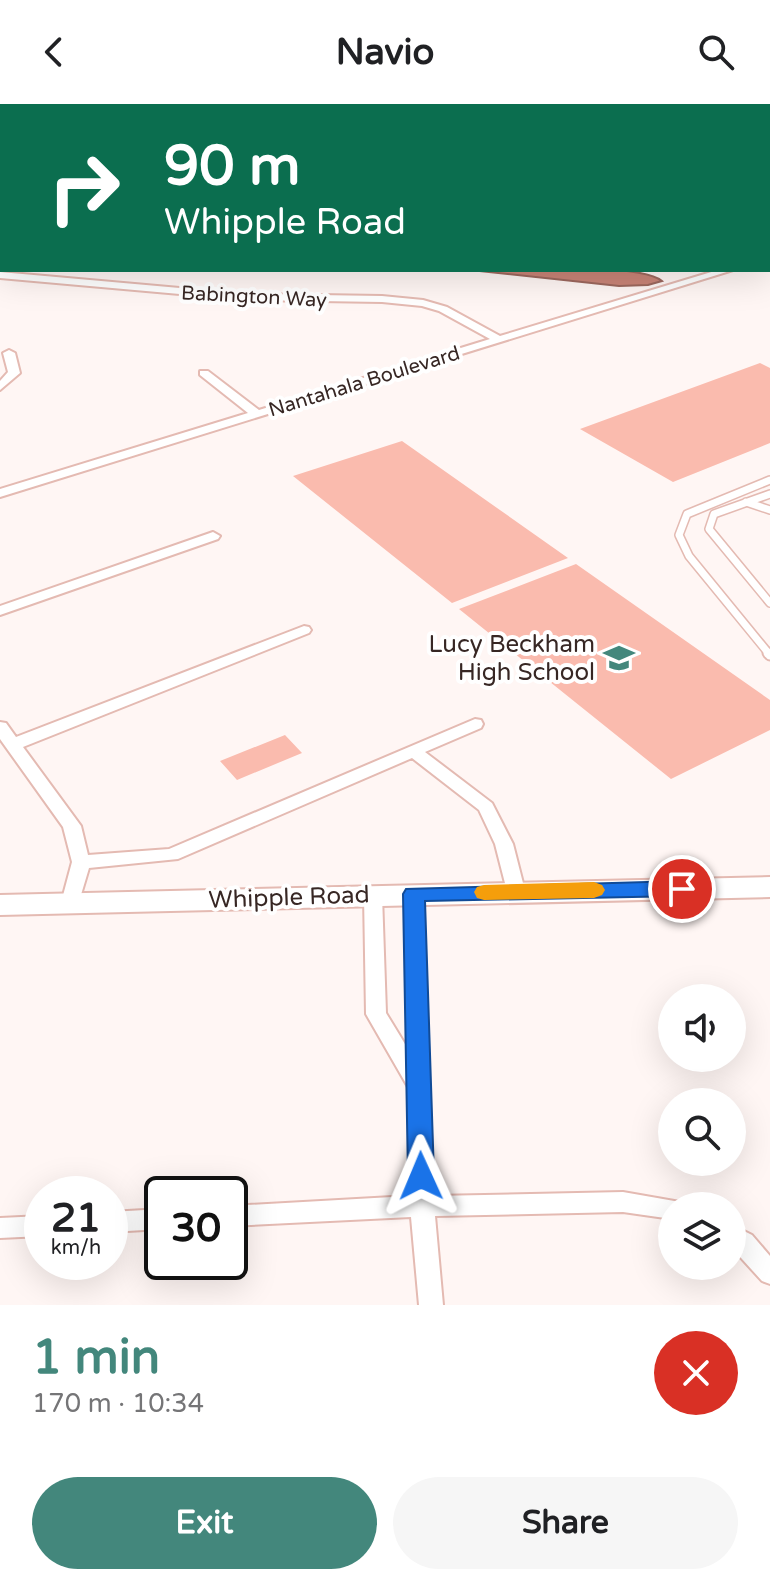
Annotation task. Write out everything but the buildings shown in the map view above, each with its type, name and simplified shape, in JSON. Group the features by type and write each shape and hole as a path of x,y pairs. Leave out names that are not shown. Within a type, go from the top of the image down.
{"main road":[{"name":"Whipple Road","path":"0,905 770,887"}],"street":[{"name":"Nantahala Boulevard","path":"0,493 721,272"},
{"name":"Babington Way","path":"0,275 247,297 415,302 443,309 499,340"},
{"path":"0,387 14,373 9,353"},
{"path":"204,373 257,414"},
{"path":"0,611 213,536"},
{"path":"14,744 304,630"},
{"path":"81,862 172,855 475,724"},
{"path":"0,727 72,826 81,862 70,903"},
{"path":"415,752 486,807 504,844 516,891"},
{"path":"414,894 422,1206 431,1305"},
{"path":"373,895 376,1014 419,1087"},
{"path":"248,1215 422,1206 623,1202 658,1207"},
{"path":"0,1228 24,1227"},
{"path":"746,1245 770,1273"}],"lane":[{"path":"770,480 687,514 679,535 689,556 770,655"},
{"path":"770,494 714,514 709,529 770,603"},
{"path":"746,502 770,510"}],"shaded area":[{"path":"489,272 632,272 662,281 619,286"},
{"path":"760,363 770,368 770,443 673,482 580,429"},
{"path":"402,441 568,558 452,603 293,476"},
{"path":"576,564 770,700 770,730 671,779 459,609"},
{"path":"285,735 302,753 237,780 220,761"}],"slow traffic":[{"path":"484,892 594,890"}],"place":[{"name":"Lucy Beckham High School","path":"619,658"}],"route":[{"path":"421,1176 414,894 682,889"}]}
